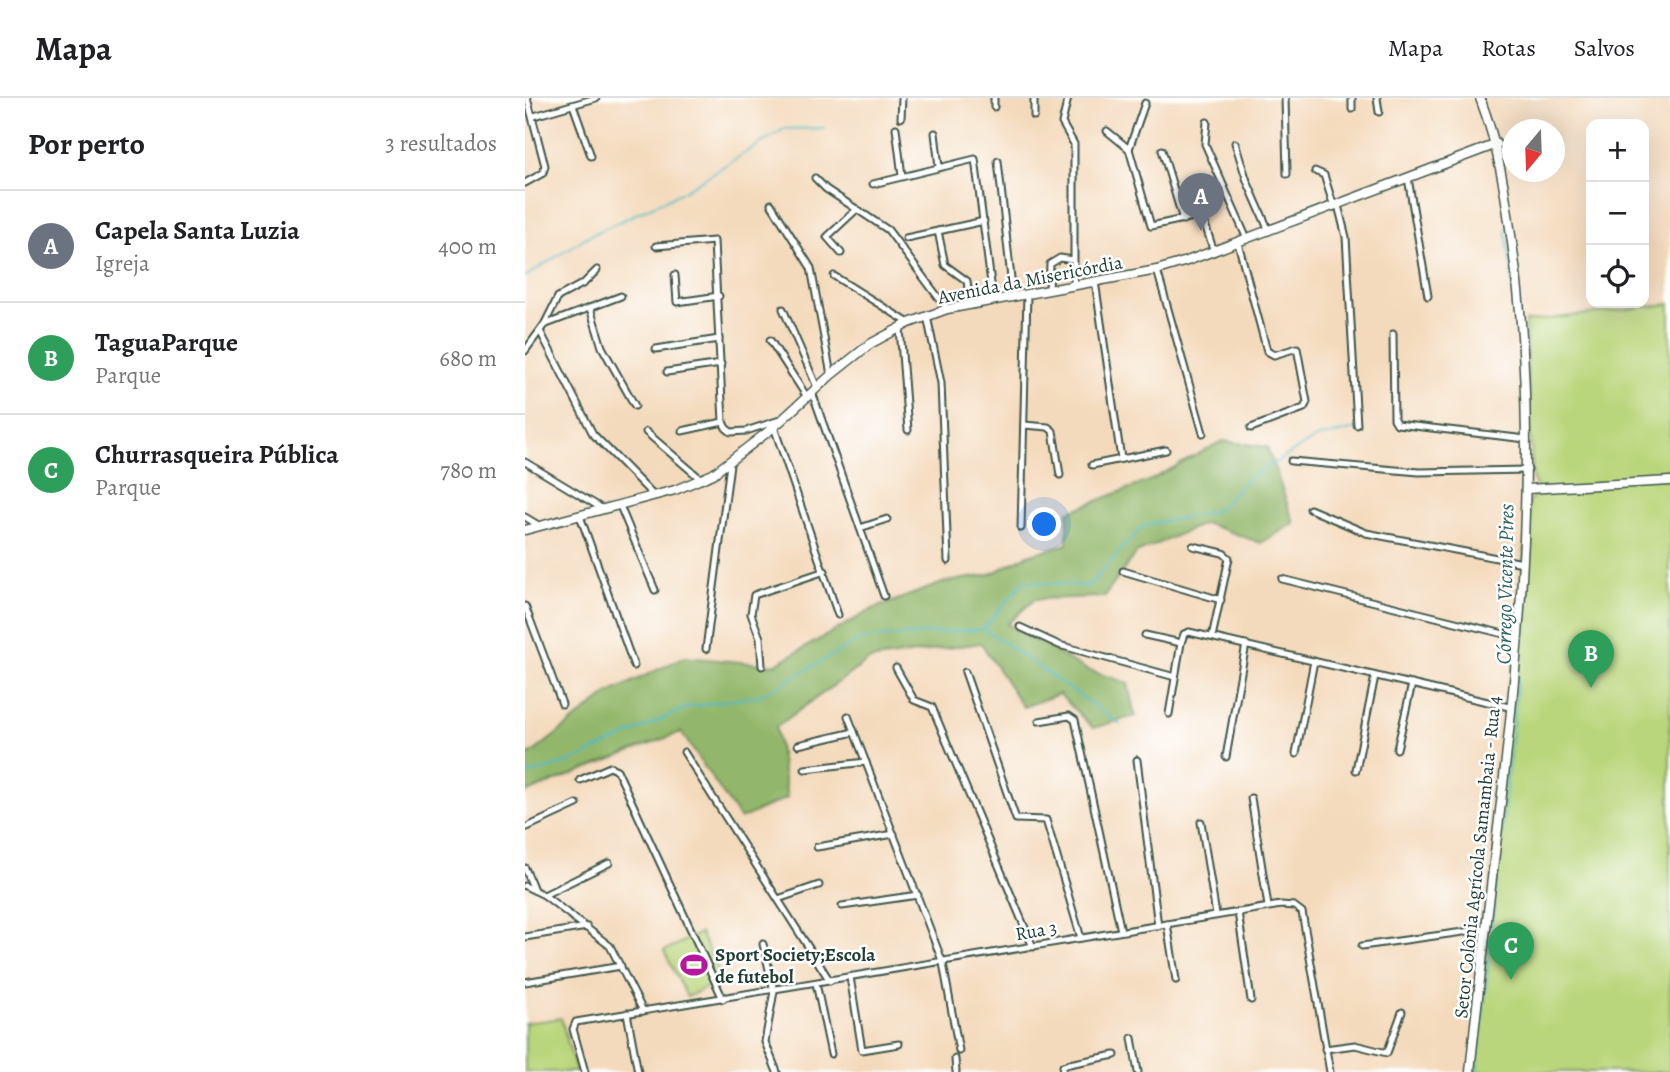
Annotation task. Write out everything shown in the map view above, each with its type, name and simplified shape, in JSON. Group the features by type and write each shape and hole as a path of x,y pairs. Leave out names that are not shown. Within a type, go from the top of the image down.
{"street":[{"path":"525,183 545,171 534,116 527,98"},
{"path":"534,116 596,98"},
{"path":"901,118 902,98"},
{"path":"994,98 994,107"},
{"path":"1034,98 1034,116"},
{"path":"1068,98 1062,123 1074,144 1074,285"},
{"path":"1285,98 1287,174"},
{"path":"1352,98 1352,109"},
{"path":"1377,98 1379,112"},
{"name":"Setor Colônia Agrícola Samambaia - Rua 4","path":"1470,1072 1516,637 1528,470 1519,302 1493,145 1494,133 1481,98"},
{"path":"1129,149 1145,103"},
{"path":"573,105 591,156"},
{"path":"1207,122 1205,144 1247,239"},
{"path":"896,128 902,176"},
{"path":"1107,131 1129,149 1151,226 1204,216 1215,252"},
{"path":"935,133 939,167"},
{"path":"1235,143 1247,181 1269,231"},
{"name":"Avenida da Misericórdia","path":"525,530 620,506 702,480 730,464 831,375 908,323 947,309 993,299 1157,270 1215,252 1493,145"},
{"path":"1162,150 1184,220"},
{"path":"873,184 975,159 993,299"},
{"path":"999,161 1013,296"},
{"path":"1315,171 1324,176 1346,237 1357,425"},
{"path":"815,178 826,189 888,230 947,309"},
{"path":"1408,178 1428,296"},
{"path":"771,204 811,268 831,375"},
{"path":"841,253 827,237 857,209"},
{"path":"907,238 984,221"},
{"path":"938,231 945,265 967,281 970,304"},
{"path":"656,246 714,241 719,296 723,422 726,428 739,432 783,419"},
{"path":"1238,243 1267,351 1274,355 1297,348 1307,402 1300,410 1251,428"},
{"path":"1049,290 1050,264 1060,258 1073,260"},
{"path":"525,351 542,328 558,297 584,283 597,270"},
{"path":"1157,270 1203,433"},
{"path":"675,275 677,302 719,296"},
{"path":"834,276 908,323"},
{"path":"1095,281 1121,459"},
{"path":"1021,528 1027,294"},
{"path":"542,328 621,296"},
{"path":"590,308 602,347 635,405"},
{"path":"783,309 884,596"},
{"path":"927,316 941,383 948,561"},
{"path":"899,327 908,430"},
{"path":"542,328 593,434 653,495"},
{"path":"1393,334 1394,419 1397,424 1528,439"},
{"path":"656,349 719,339"},
{"path":"770,340 812,392"},
{"path":"667,372 721,364"},
{"path":"682,431 723,422"},
{"path":"1024,425 1048,427 1053,431 1060,475"},
{"path":"774,427 838,615"},
{"path":"646,432 702,480"},
{"path":"1091,465 1166,450"},
{"path":"1291,461 1419,472 1528,470"},
{"path":"525,462 603,509"},
{"path":"706,649 730,464"},
{"path":"1527,489 1670,481"},
{"path":"620,506 655,590"},
{"path":"1310,509 1366,533 1523,563"},
{"path":"580,516 635,666"},
{"path":"525,517 540,526"},
{"path":"860,528 887,519"},
{"path":"1193,546 1228,556 1212,637"},
{"path":"762,666 761,638 751,614 754,595 825,571"},
{"path":"1123,572 1221,600"},
{"path":"1282,579 1516,637"},
{"path":"525,606 562,704"},
{"path":"1020,627 1059,645 1175,677"},
{"path":"1169,713 1181,643 1187,632 1509,707"},
{"path":"1145,635 1181,643"},
{"path":"1226,757 1246,644"},
{"path":"1296,754 1314,661"},
{"path":"896,668 915,700 932,707 1033,947"},
{"path":"965,672 1016,819 1046,820 1081,938"},
{"path":"1356,770 1375,676"},
{"path":"1398,749 1412,684"},
{"path":"848,716 943,962 959,1051"},
{"path":"1039,720 1069,716 1075,720 1122,931"},
{"path":"798,745 854,732"},
{"path":"684,752 830,981"},
{"path":"1137,760 1158,926"},
{"path":"805,769 866,762"},
{"path":"580,780 610,766 617,770 723,999"},
{"path":"1251,798 1268,906"},
{"path":"525,828 577,804"},
{"path":"1201,822 1216,915"},
{"path":"817,847 894,834"},
{"path":"544,895 609,863"},
{"path":"525,868 534,890"},
{"path":"778,899 819,885"},
{"path":"525,886 544,895 610,946 643,1011"},
{"path":"842,906 918,895"},
{"name":"Rua 3","path":"585,1072 574,1024 1268,906 1290,905 1303,912 1325,1049"},
{"path":"1238,912 1251,1000"},
{"path":"1167,924 1176,980"},
{"path":"525,937 587,927"},
{"path":"1362,946 1485,929"},
{"path":"763,944 774,991 765,1037 777,1072"},
{"path":"525,982 621,967"},
{"path":"850,977 862,1050 899,1044"},
{"path":"816,983 831,1054"},
{"path":"1329,1072 1325,1049 1355,1045 1387,1053 1402,1012"},
{"path":"627,1013 638,1072"},
{"path":"1132,1038 1138,1072"},
{"path":"1062,1072 1066,1064 1115,1055"},
{"path":"955,1059 956,1072"}],"green space":[{"path":"1670,304 1670,1072 1474,1072 1529,502 1536,494 1533,480 1525,322"},
{"path":"1222,441 1267,447 1294,523 1261,543 1205,523 1136,553 1104,597 1035,599 1007,624 1087,670 1128,683 1135,716 1093,728 1059,694 1023,707 981,643 869,660 776,727 787,798 740,819 681,732 525,793 525,755 531,754 609,693 684,657 774,665 873,609 945,582 989,575 1028,555 1067,544 1068,512 1151,480"},
{"name":"Sport Society;Escola de futebol","path":"700,933 723,979 687,997 664,951"},
{"path":"561,1018 576,1072 525,1072 525,1023"}],"waterway":[{"path":"525,277 585,238 682,192 784,129 824,128"},
{"name":"Córrego Vicente Pires","path":"1506,229 1514,293"},
{"path":"984,628 1024,581 1088,586 1143,526 1216,511 1249,478 1316,438 1356,429"},
{"name":"Córrego Vicente Pires","path":"1521,468 1522,445"},
{"name":"Córrego Vicente Pires","path":"1521,473 1521,492"},
{"path":"525,775 570,762 688,707 762,695 861,639 984,629 1120,724"},
{"name":"Córrego Vicente Pires","path":"1477,1072 1518,676"}],"place":[{"name":"Capela Santa Luzia","path":"1201,231"},
{"name":"TaguaParque","path":"1591,688"},
{"name":"Sport Society;Escola de futebol","path":"694,965"},
{"name":"Churrasqueira Pública","path":"1511,980"}]}
